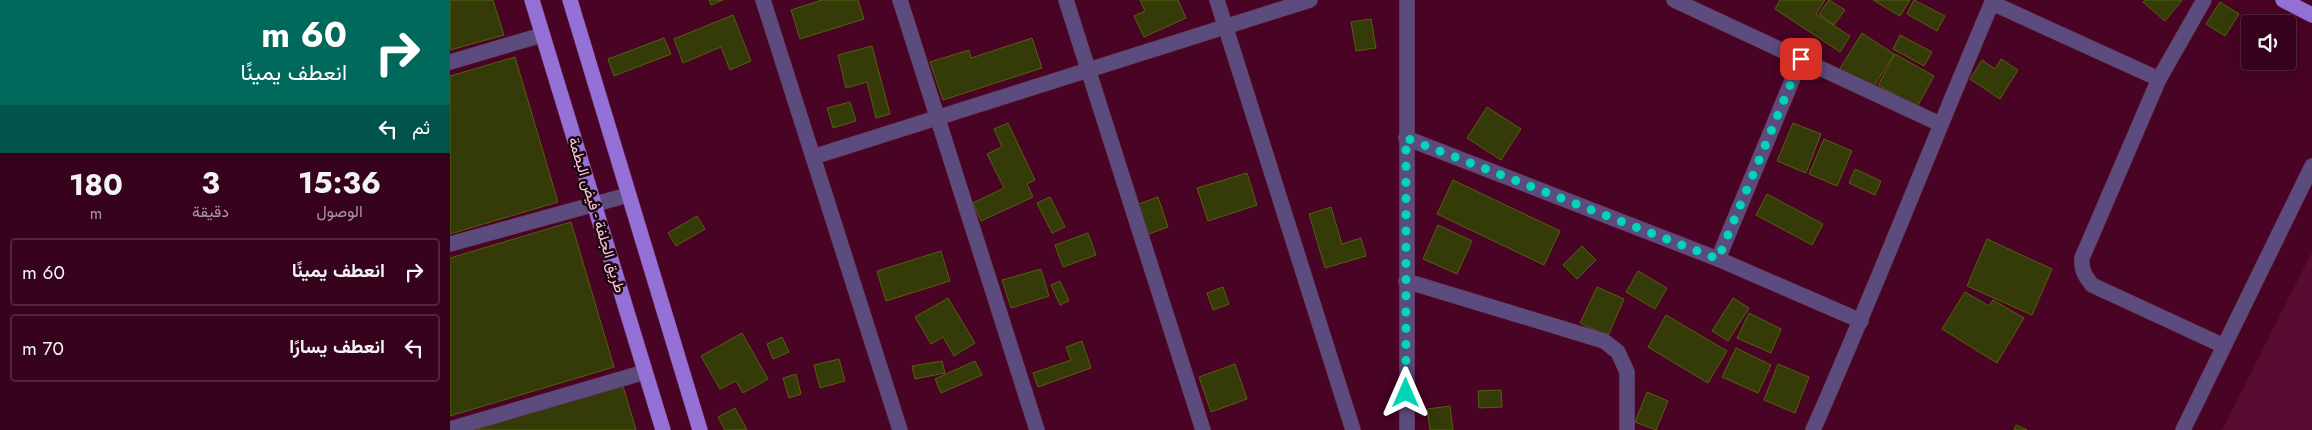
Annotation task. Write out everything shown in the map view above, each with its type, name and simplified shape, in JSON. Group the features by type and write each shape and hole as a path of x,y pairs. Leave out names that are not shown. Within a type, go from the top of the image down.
{"main road":[{"name":"طريق الجلفة - فيض البطمة","path":"532,0 663,430"},
{"path":"570,0 700,430"},
{"path":"2283,0 2312,14"}],"street":[{"path":"763,0 900,430"},
{"path":"900,0 1037,430"},
{"path":"1066,0 1202,430"},
{"path":"1217,0 1353,430"},
{"path":"813,157 1310,0"},
{"path":"1407,0 1407,430"},
{"path":"1674,0 1940,124"},
{"path":"2204,0 2159,79 2082,258 2082,266 2084,274 2092,285 2224,346"},
{"path":"1813,430 1861,321 1940,124 1993,2 2159,79"},
{"path":"450,62 542,35"},
{"path":"1718,259 1801,59"},
{"path":"1406,138 1718,259 1861,321"},
{"path":"2183,430 2312,166"},
{"path":"450,244 628,195"},
{"path":"1406,281 1604,341 1618,352 1627,372 1627,430"},
{"path":"450,429 645,372"}],"shaded area":[{"path":"2312,252 2312,430 2222,430"}],"building":[{"path":"450,0 493,0 504,35 450,50"},
{"path":"709,0 723,0 711,5"},
{"path":"822,0 858,0 864,19 800,39 791,10"},
{"path":"1140,0 1178,0 1186,18 1144,37 1134,16 1145,11"},
{"path":"1780,0 1825,0 1816,14 1850,36 1840,52 1775,9"},
{"path":"1829,0 1845,10 1834,25 1819,14"},
{"path":"1873,0 1910,0 1900,16"},
{"path":"1914,0 1945,16 1937,31 1907,14"},
{"path":"2145,0 2182,0 2165,21 2143,2"},
{"path":"2220,2 2239,14 2225,36 2206,24"},
{"path":"733,15 751,61 730,70 721,47 683,63 674,39"},
{"path":"1371,19 1376,48 1356,51 1351,22"},
{"path":"1862,33 1894,54 1871,91 1839,70"},
{"path":"1900,35 1932,52 1924,66 1893,49"},
{"path":"664,38 671,54 614,76 608,59"},
{"path":"1032,38 1042,68 943,100 930,62 969,50 971,58"},
{"path":"872,46 890,114 876,118 867,82 846,88 838,55"},
{"path":"1895,54 1934,76 1917,107 1878,85"},
{"path":"515,57 558,202 450,234 450,76"},
{"path":"2001,59 2018,70 2000,99 1970,79 1982,60 1995,69"},
{"path":"850,102 856,121 833,128 827,108"},
{"path":"1487,107 1521,129 1501,160 1467,138"},
{"path":"1008,123 1035,180 1027,184 1033,197 981,221 973,203 1004,188 987,154 1002,147 994,129"},
{"path":"1793,123 1821,134 1806,173 1777,161"},
{"path":"1824,139 1852,151 1837,186 1809,174"},
{"path":"1855,169 1881,181 1875,195 1849,183"},
{"path":"1247,173 1257,205 1208,221 1197,188"},
{"path":"1453,180 1560,231 1544,265 1437,214"},
{"path":"1767,194 1823,224 1812,245 1756,215"},
{"path":"1050,197 1065,227 1052,233 1037,203"},
{"path":"1158,197 1168,227 1146,235 1136,205"},
{"path":"1331,207 1342,244 1361,238 1366,256 1325,268 1309,214"},
{"path":"697,216 705,229 676,246 668,233"},
{"path":"571,222 614,367 450,416 450,258"},
{"path":"1438,225 1472,241 1457,274 1423,259"},
{"path":"1088,233 1096,255 1063,267 1055,245"},
{"path":"1987,239 2052,269 2032,315 1967,286"},
{"path":"1582,246 1596,260 1577,279 1563,265"},
{"path":"941,251 950,281 886,301 877,271"},
{"path":"1041,269 1049,296 1011,308 1002,280"},
{"path":"1638,271 1667,288 1655,309 1626,292"},
{"path":"1060,281 1069,301 1060,305 1051,285"},
{"path":"1223,287 1229,304 1213,310 1207,293"},
{"path":"1597,287 1624,299 1608,336 1580,323"},
{"path":"1965,292 1989,306 1993,300 2024,318 1997,363 1942,329"},
{"path":"948,298 975,343 954,356 943,337 931,344 915,317"},
{"path":"1733,298 1749,308 1728,341 1712,331"},
{"path":"1749,313 1781,329 1771,353 1737,338"},
{"path":"1666,315 1727,351 1708,383 1648,347"},
{"path":"742,333 768,379 743,393 736,381 720,389 701,356"},
{"path":"782,337 789,352 773,359 767,344"},
{"path":"1082,341 1091,368 1038,387 1033,373 1071,360 1066,347"},
{"path":"1736,348 1771,365 1758,393 1722,377"},
{"path":"839,359 845,381 820,388 814,365"},
{"path":"942,361 945,373 915,379 912,366"},
{"path":"975,361 982,375 941,393 935,379"},
{"path":"1235,364 1247,399 1211,412 1199,377"},
{"path":"1778,364 1809,377 1795,413 1764,400"},
{"path":"796,374 801,394 789,398 783,378"},
{"path":"623,386 636,430 473,430"},
{"path":"1501,390 1502,407 1479,408 1478,391"},
{"path":"1647,392 1668,401 1656,430 1635,422"},
{"path":"1450,406 1453,430 1430,430 1427,409"},
{"path":"735,408 747,430 725,430 718,417"},
{"path":"2016,425 2027,430 2014,430"}],"route":[{"path":"1406,393 1406,138 1718,259 1801,59"}]}
